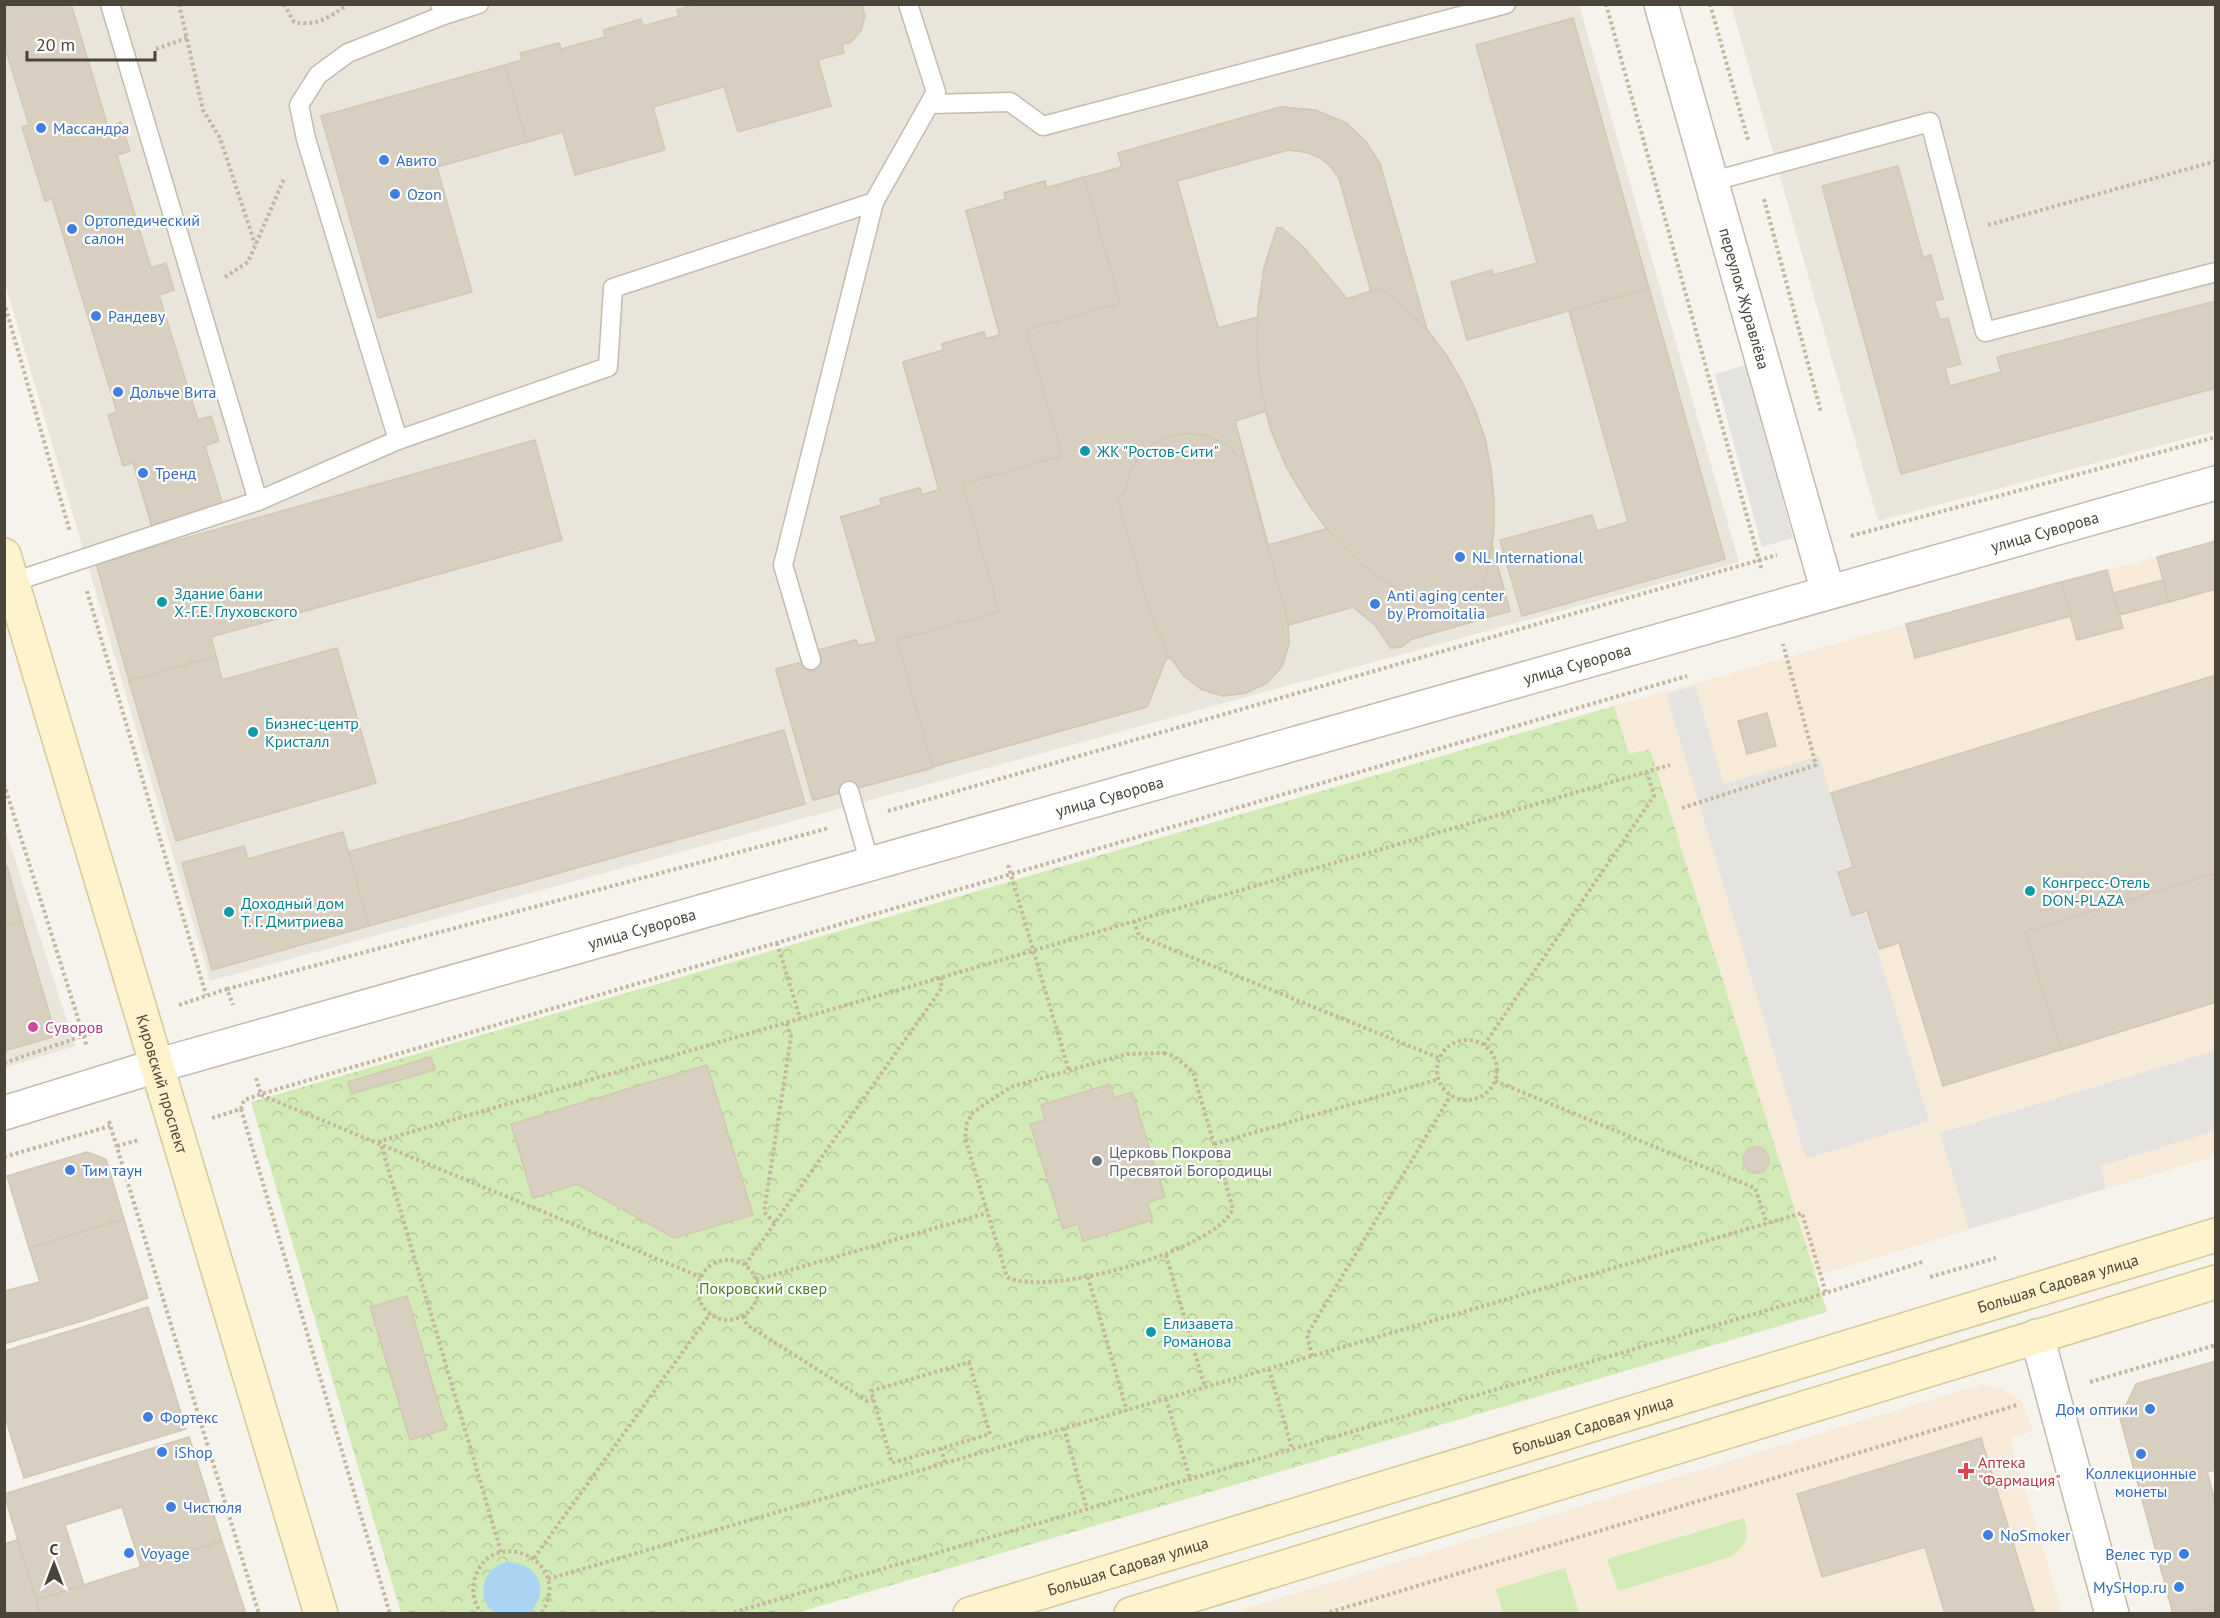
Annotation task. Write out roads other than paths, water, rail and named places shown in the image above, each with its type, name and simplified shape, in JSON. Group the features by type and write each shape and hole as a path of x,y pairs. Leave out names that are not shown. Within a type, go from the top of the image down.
{"main road":[{"name":"Кировский проспект","path":"7,574 321,1614"},
{"name":"Большая Садовая улица","path":"970,1614 2216,1234"},
{"path":"1131,1614 2216,1282"}],"street":[{"name":"переулок Журавлёва","path":"1661,4 1828,592"},
{"name":"улица Суворова","path":"4,1113 156,1066 2216,483"},
{"path":"2037,1336 2112,1614"}],"lane":[{"path":"110,4 258,501"},
{"path":"398,440 306,140 298,105 318,75 348,52 442,10 479,4"},
{"path":"811,660 783,565 874,202 932,104 936,92 908,4"},
{"path":"932,104 1010,102 1043,126 1506,4"},
{"path":"1710,182 1930,122 1985,332 2216,272"},
{"path":"7,574 78,560 258,501 398,440 608,367 613,288 874,202"},
{"path":"849,791 870,864"}],"water":[{"path":"507,1562 528,1568 538,1578 540,1592 536,1605 530,1612 501,1614 494,1612 486,1604 485,1580 494,1568"}],"place":[{"name":"Массандра","path":"41,128"},
{"name":"Авито","path":"384,160"},
{"name":"Ozon","path":"395,194"},
{"name":"Ортопедический салон","path":"72,229"},
{"name":"Рандеву","path":"96,316"},
{"name":"Дольче Вита","path":"118,392"},
{"name":"ЖК \"Ростов-Сити\"","path":"1085,451"},
{"name":"Тренд","path":"143,473"},
{"name":"NL International","path":"1460,557"},
{"name":"Здание бани Х.-Г.Е. Глуховского","path":"162,602"},
{"name":"Anti aging center by Promoitalia","path":"1375,604"},
{"name":"Бизнес-центр Кристалл","path":"253,732"},
{"name":"Конгресс-Отель DON-PLAZA","path":"2030,891"},
{"name":"Доходный дом Т. Г. Дмитриева","path":"229,912"},
{"name":"Суворов","path":"33,1027"},
{"name":"Церковь Покрова Пресвятой Богородицы","path":"1097,1161"},
{"name":"Тим таун","path":"70,1170"},
{"name":"Елизавета Романова","path":"1151,1332"},
{"name":"Дом оптики","path":"2150,1409"},
{"name":"Фортекс","path":"148,1417"},
{"name":"iShop","path":"162,1452"},
{"name":"Коллекционные монеты","path":"2141,1454"},
{"name":"Аптека \"Фармация\"","path":"1966,1471"},
{"name":"Чистюля","path":"171,1507"},
{"name":"NoSmoker","path":"1988,1535"},
{"name":"Voyage","path":"129,1553"},
{"name":"Велес тур","path":"2184,1554"},
{"name":"MySHop.ru","path":"2179,1587"}],"park label":[{"name":"Покровский сквер","path":"763,1288"}]}
